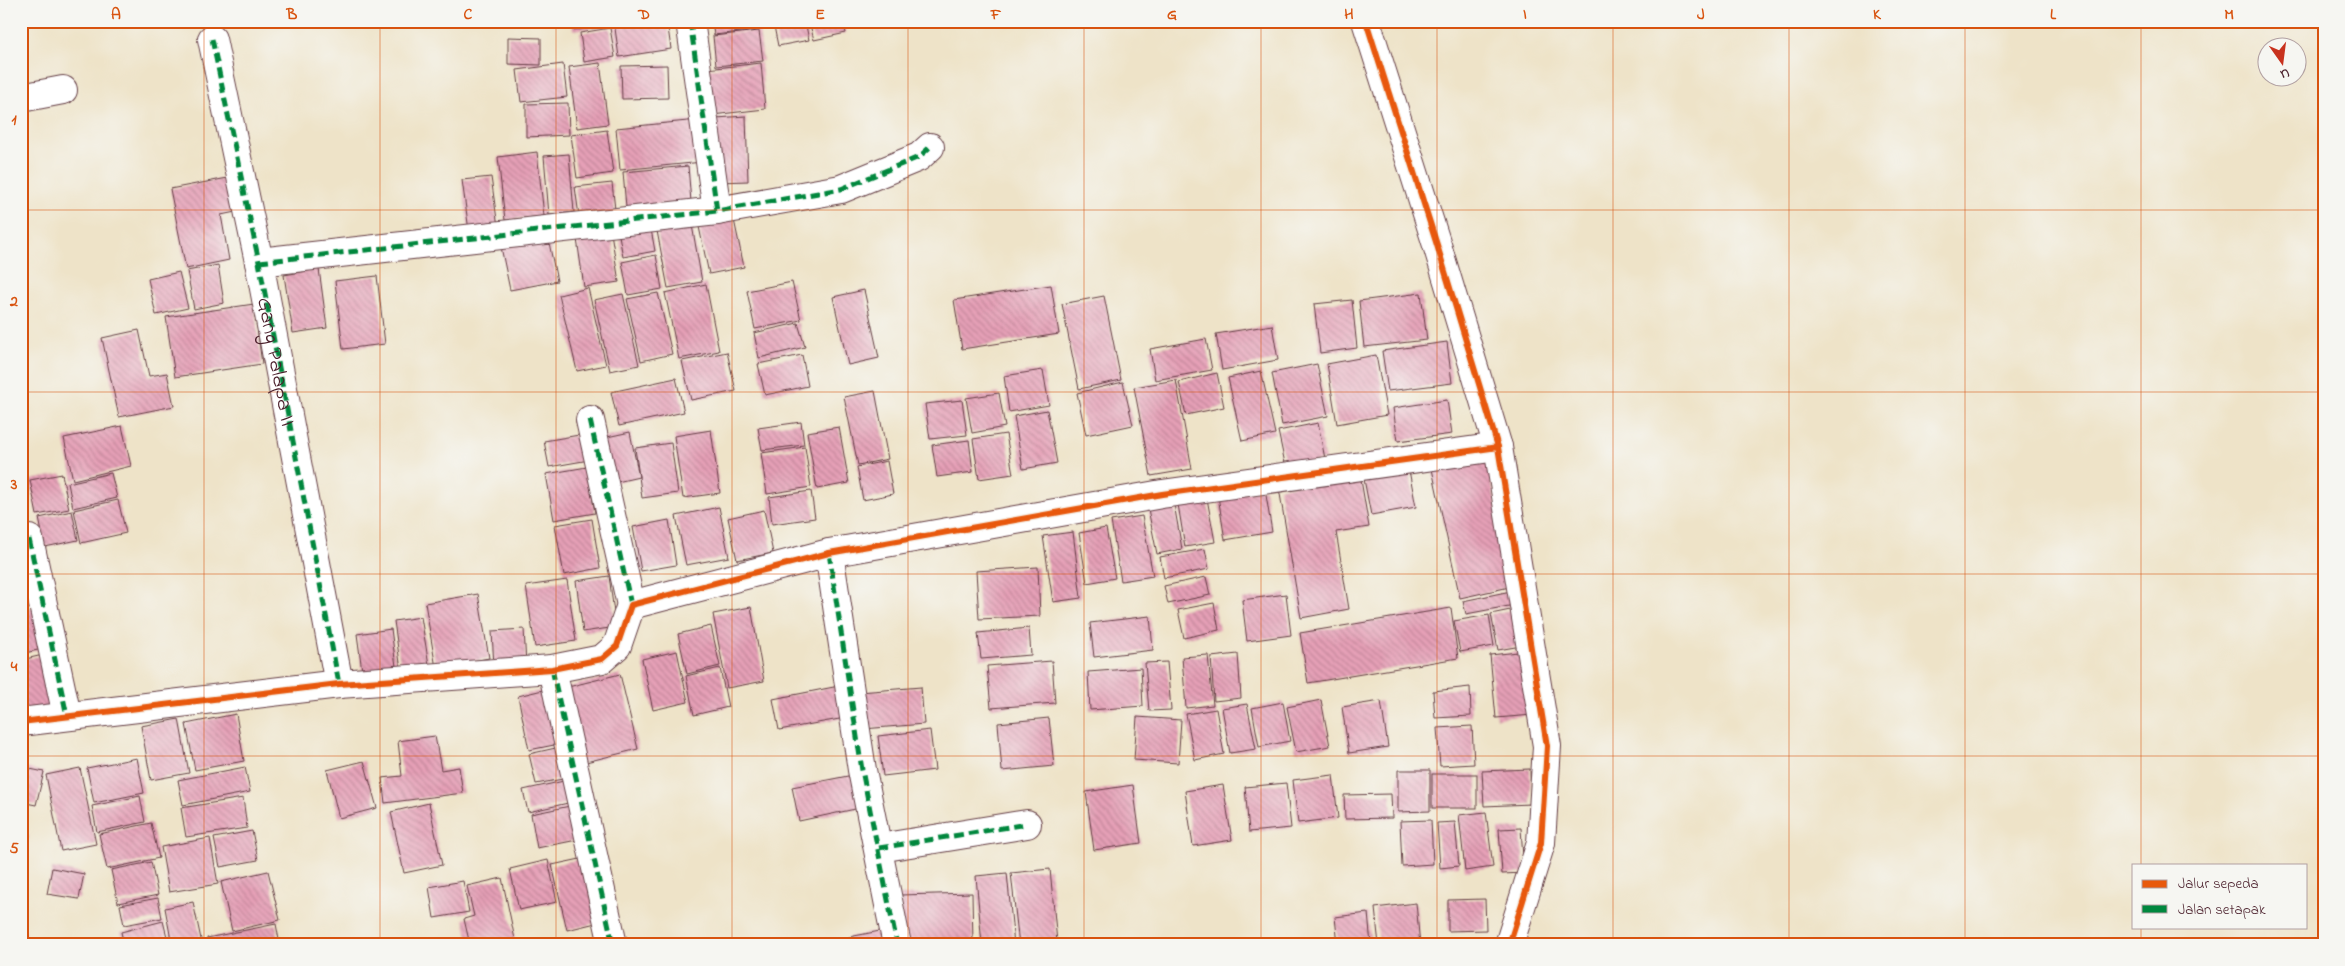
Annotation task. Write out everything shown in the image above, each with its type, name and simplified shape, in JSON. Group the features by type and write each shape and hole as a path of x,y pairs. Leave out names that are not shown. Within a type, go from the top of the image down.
{"street":[{"path":"690,21 717,211"},
{"path":"1366,21 1437,245 1498,447 1547,746 1541,843 1509,945"},
{"name":"Gang Palapa II","path":"212,39 259,262 339,684"},
{"path":"21,98 63,90"},
{"path":"259,262 717,211 841,189 919,157 930,147"},
{"path":"21,722 339,684 552,670 602,659 617,646 631,605 590,420"},
{"path":"631,605 829,552 1162,494 1498,447"},
{"path":"29,539 67,716"},
{"path":"829,552 862,770 898,945"},
{"path":"552,670 613,945"},
{"path":"879,848 1027,824"}],"building":[{"path":"572,21 609,21 610,26 573,30"},
{"path":"614,21 667,21 671,49 619,57"},
{"path":"712,21 759,21 759,30 714,35"},
{"path":"773,21 805,21 809,40 778,46"},
{"path":"809,21 843,21 846,33 814,40"},
{"path":"610,28 615,57 584,62 580,33"},
{"path":"759,31 763,61 716,66 713,36"},
{"path":"508,37 541,38 541,65 508,64"},
{"path":"600,63 608,124 577,128 569,67"},
{"path":"761,63 765,109 712,115 707,69"},
{"path":"563,64 567,97 521,102 517,70"},
{"path":"667,65 668,98 622,99 621,66"},
{"path":"568,103 569,135 526,137 526,104"},
{"path":"746,116 748,181 718,182 716,118"},
{"path":"698,120 703,162 620,170 616,128"},
{"path":"607,130 613,173 577,178 571,135"},
{"path":"537,152 544,216 505,220 498,157"},
{"path":"569,154 574,212 549,215 544,156"},
{"path":"688,166 691,202 626,207 623,172"},
{"path":"233,177 240,211 221,215 229,260 186,269 170,189"},
{"path":"491,177 499,234 470,238 462,180"},
{"path":"612,183 616,218 580,223 575,187"},
{"path":"733,215 744,267 709,274 698,222"},
{"path":"650,224 655,251 623,257 618,230"},
{"path":"692,225 702,282 668,288 657,231"},
{"path":"547,233 557,281 510,290 500,242"},
{"path":"611,233 619,282 584,287 577,239"},
{"path":"656,255 662,289 628,295 622,262"},
{"path":"218,265 224,303 194,309 187,271"},
{"path":"319,269 327,328 293,333 284,275"},
{"path":"179,272 188,308 156,315 148,279"},
{"path":"377,276 385,344 343,349 335,281"},
{"path":"792,282 801,320 755,329 747,291"},
{"path":"706,284 719,351 679,359 665,293"},
{"path":"1051,285 1059,334 962,349 954,300"},
{"path":"588,288 606,365 577,371 559,295"},
{"path":"864,290 879,358 848,365 833,297"},
{"path":"658,293 672,354 641,361 627,299"},
{"path":"1421,293 1427,340 1364,347 1359,301"},
{"path":"623,294 639,365 610,371 594,300"},
{"path":"1104,296 1121,380 1079,389 1062,304"},
{"path":"1352,300 1357,348 1320,353 1314,304"},
{"path":"254,304 262,364 175,377 166,317"},
{"path":"798,323 805,347 759,358 754,333"},
{"path":"1272,325 1278,360 1222,370 1216,334"},
{"path":"139,330 149,376 167,373 174,406 119,417 102,338"},
{"path":"1206,339 1212,370 1155,380 1150,349"},
{"path":"1447,342 1452,383 1388,391 1382,351"},
{"path":"727,352 736,391 691,400 682,361"},
{"path":"802,355 808,386 765,395 758,364"},
{"path":"1376,355 1387,415 1337,424 1327,364"},
{"path":"1317,364 1328,416 1282,425 1272,373"},
{"path":"1043,370 1049,405 1009,412 1004,376"},
{"path":"1261,371 1275,434 1242,441 1228,378"},
{"path":"1217,373 1224,407 1186,415 1179,382"},
{"path":"676,378 684,412 619,426 611,392"},
{"path":"1176,380 1192,469 1151,476 1134,387"},
{"path":"1123,382 1133,425 1086,435 1077,393"},
{"path":"875,391 888,459 858,465 844,397"},
{"path":"999,393 1005,427 972,433 966,398"},
{"path":"962,400 967,435 930,439 925,404"},
{"path":"1447,400 1452,434 1398,441 1393,408"},
{"path":"1047,410 1057,463 1023,469 1014,416"},
{"path":"801,422 804,445 762,450 758,428"},
{"path":"1318,423 1325,459 1286,468 1278,431"},
{"path":"122,426 131,466 73,480 64,438"},
{"path":"839,427 849,483 817,489 807,432"},
{"path":"711,430 720,493 683,498 674,436"},
{"path":"630,432 639,477 608,484 598,439"},
{"path":"585,434 589,460 549,467 544,441"},
{"path":"1006,434 1013,474 979,479 973,439"},
{"path":"969,440 973,472 937,477 932,445"},
{"path":"671,443 678,493 642,498 635,448"},
{"path":"805,447 811,487 767,494 761,453"},
{"path":"1486,457 1514,586 1460,598 1432,469"},
{"path":"887,461 893,494 863,500 857,467"},
{"path":"1408,465 1416,507 1371,515 1363,474"},
{"path":"587,467 595,513 554,520 546,474"},
{"path":"111,473 117,498 73,508 68,483"},
{"path":"62,474 69,509 37,515 30,480"},
{"path":"1360,474 1369,527 1336,532 1349,609 1301,618 1279,488"},
{"path":"1265,489 1272,532 1225,540 1218,496"},
{"path":"811,491 815,518 772,524 769,497"},
{"path":"1206,493 1215,542 1185,547 1177,498"},
{"path":"118,500 126,533 81,543 74,510"},
{"path":"1174,504 1182,549 1157,554 1148,509"},
{"path":"719,507 729,557 686,565 676,516"},
{"path":"764,510 773,553 737,560 728,518"},
{"path":"72,511 78,540 45,547 39,518"},
{"path":"1142,516 1153,576 1121,581 1111,521"},
{"path":"592,519 600,568 564,575 555,525"},
{"path":"669,520 676,565 641,571 633,527"},
{"path":"1106,528 1115,578 1087,583 1079,533"},
{"path":"1073,532 1081,598 1053,602 1043,536"},
{"path":"1205,549 1209,569 1164,578 1160,557"},
{"path":"1038,567 1040,616 979,619 976,571"},
{"path":"609,576 616,627 583,632 576,581"},
{"path":"1206,577 1210,595 1168,604 1164,586"},
{"path":"567,580 576,641 535,647 526,586"},
{"path":"1511,591 1514,605 1466,614 1463,601"},
{"path":"478,594 489,658 436,668 425,603"},
{"path":"1286,594 1291,635 1247,641 1242,600"},
{"path":"1214,603 1219,630 1184,638 1178,610"},
{"path":"37,607 46,648 21,654 21,610"},
{"path":"751,607 764,681 727,688 713,614"},
{"path":"1451,608 1458,658 1308,683 1300,633"},
{"path":"1520,608 1527,645 1498,650 1491,614"},
{"path":"1489,615 1494,646 1460,652 1454,621"},
{"path":"1150,616 1153,650 1094,657 1090,623"},
{"path":"421,617 429,665 401,670 394,621"},
{"path":"711,626 720,666 687,674 678,634"},
{"path":"1029,628 1031,655 981,659 978,633"},
{"path":"391,629 397,674 363,678 357,634"},
{"path":"524,629 526,665 494,667 492,631"},
{"path":"677,651 688,702 653,710 642,659"},
{"path":"1528,651 1533,715 1496,718 1490,655"},
{"path":"1238,654 1241,698 1214,701 1211,657"},
{"path":"43,655 55,707 21,714 21,660"},
{"path":"1208,655 1213,705 1186,708 1182,657"},
{"path":"1052,661 1055,703 991,708 987,666"},
{"path":"1167,662 1171,710 1149,711 1145,663"},
{"path":"720,668 728,707 694,715 686,676"},
{"path":"1141,668 1143,706 1090,710 1088,672"},
{"path":"620,674 638,749 578,764 560,689"},
{"path":"839,686 845,718 779,730 773,699"},
{"path":"921,687 924,724 863,729 860,692"},
{"path":"1470,687 1471,716 1435,718 1433,691"},
{"path":"551,688 564,743 529,750 518,696"},
{"path":"1321,700 1330,746 1296,752 1287,707"},
{"path":"1381,701 1388,747 1349,753 1342,707"},
{"path":"1283,702 1290,741 1259,747 1252,708"},
{"path":"1247,704 1256,749 1230,753 1222,708"},
{"path":"1216,709 1224,754 1195,760 1186,714"},
{"path":"236,714 244,761 195,770 186,724"},
{"path":"1137,717 1181,720 1178,763 1134,760"},
{"path":"1049,718 1054,766 1002,771 998,723"},
{"path":"179,719 189,773 151,780 141,726"},
{"path":"1472,726 1474,764 1440,766 1437,728"},
{"path":"930,730 935,770 883,776 878,736"},
{"path":"435,736 441,770 459,767 463,793 385,803 382,778 402,776 398,741"},
{"path":"560,747 568,778 536,784 529,754"},
{"path":"137,758 144,793 94,803 87,768"},
{"path":"364,761 377,808 339,818 327,770"},
{"path":"21,767 44,772 36,805 21,802"},
{"path":"245,767 250,792 183,805 178,780"},
{"path":"80,768 96,844 61,851 46,775"},
{"path":"1530,769 1531,804 1484,806 1482,771"},
{"path":"1398,770 1430,770 1430,811 1398,812"},
{"path":"1432,774 1477,774 1477,808 1432,808"},
{"path":"853,775 860,808 799,821 792,787"},
{"path":"1333,775 1338,818 1298,823 1293,780"},
{"path":"573,779 577,801 528,812 523,790"},
{"path":"1286,783 1291,828 1249,832 1245,787"},
{"path":"1133,785 1141,843 1094,850 1086,792"},
{"path":"1223,785 1232,840 1193,846 1185,791"},
{"path":"1391,794 1392,818 1345,819 1344,795"},
{"path":"140,796 145,822 97,832 92,806"},
{"path":"243,798 247,828 186,837 181,808"},
{"path":"429,803 442,865 404,873 391,812"},
{"path":"575,805 582,839 537,848 531,814"},
{"path":"1486,812 1493,867 1465,871 1459,815"},
{"path":"1431,820 1433,864 1402,866 1400,821"},
{"path":"1455,822 1459,866 1440,868 1437,823"},
{"path":"151,823 159,858 107,869 99,834"},
{"path":"1521,828 1524,873 1502,874 1499,829"},
{"path":"252,831 258,860 220,867 214,838"},
{"path":"21,834 29,836 22,864 21,864"},
{"path":"210,838 218,884 169,892 161,847"},
{"path":"585,858 600,922 567,930 552,865"},
{"path":"548,860 557,902 519,910 510,869"},
{"path":"151,862 158,895 118,903 111,870"},
{"path":"52,868 84,874 79,899 47,894"},
{"path":"1050,869 1057,942 1019,945 1011,873"},
{"path":"268,871 280,920 232,931 221,882"},
{"path":"1007,873 1014,945 982,945 976,876"},
{"path":"502,878 516,944 470,945 464,919 474,916 467,886"},
{"path":"463,881 469,912 434,918 429,887"},
{"path":"972,893 973,945 902,945 900,895"},
{"path":"158,898 162,918 124,925 120,905"},
{"path":"1485,899 1486,930 1448,931 1448,900"},
{"path":"193,902 202,944 172,945 165,908"},
{"path":"1416,903 1420,945 1379,945 1375,908"},
{"path":"1368,913 1371,945 1338,945 1335,917"},
{"path":"22,915 28,945 21,945"},
{"path":"163,921 169,945 124,945 121,932"},
{"path":"276,924 280,945 208,945 207,938"},
{"path":"885,930 888,945 851,945 849,937"},
{"path":"108,938 109,945 84,945 83,943"}],"marked path":[{"path":"690,21 717,211"},
{"path":"212,39 259,262 339,684"},
{"path":"259,262 717,211 841,189 919,157 930,147"},
{"path":"590,420 631,605"},
{"path":"29,539 67,716"},
{"path":"829,553 862,770 897,945"},
{"path":"552,669 613,945"},
{"path":"879,848 1027,824"}],"cycle path":[{"path":"1366,21 1437,245 1498,447 1547,746 1541,843 1509,945"},
{"path":"21,722 339,684 552,669 602,659 617,646 631,605 829,553 1162,494 1498,447"}]}
